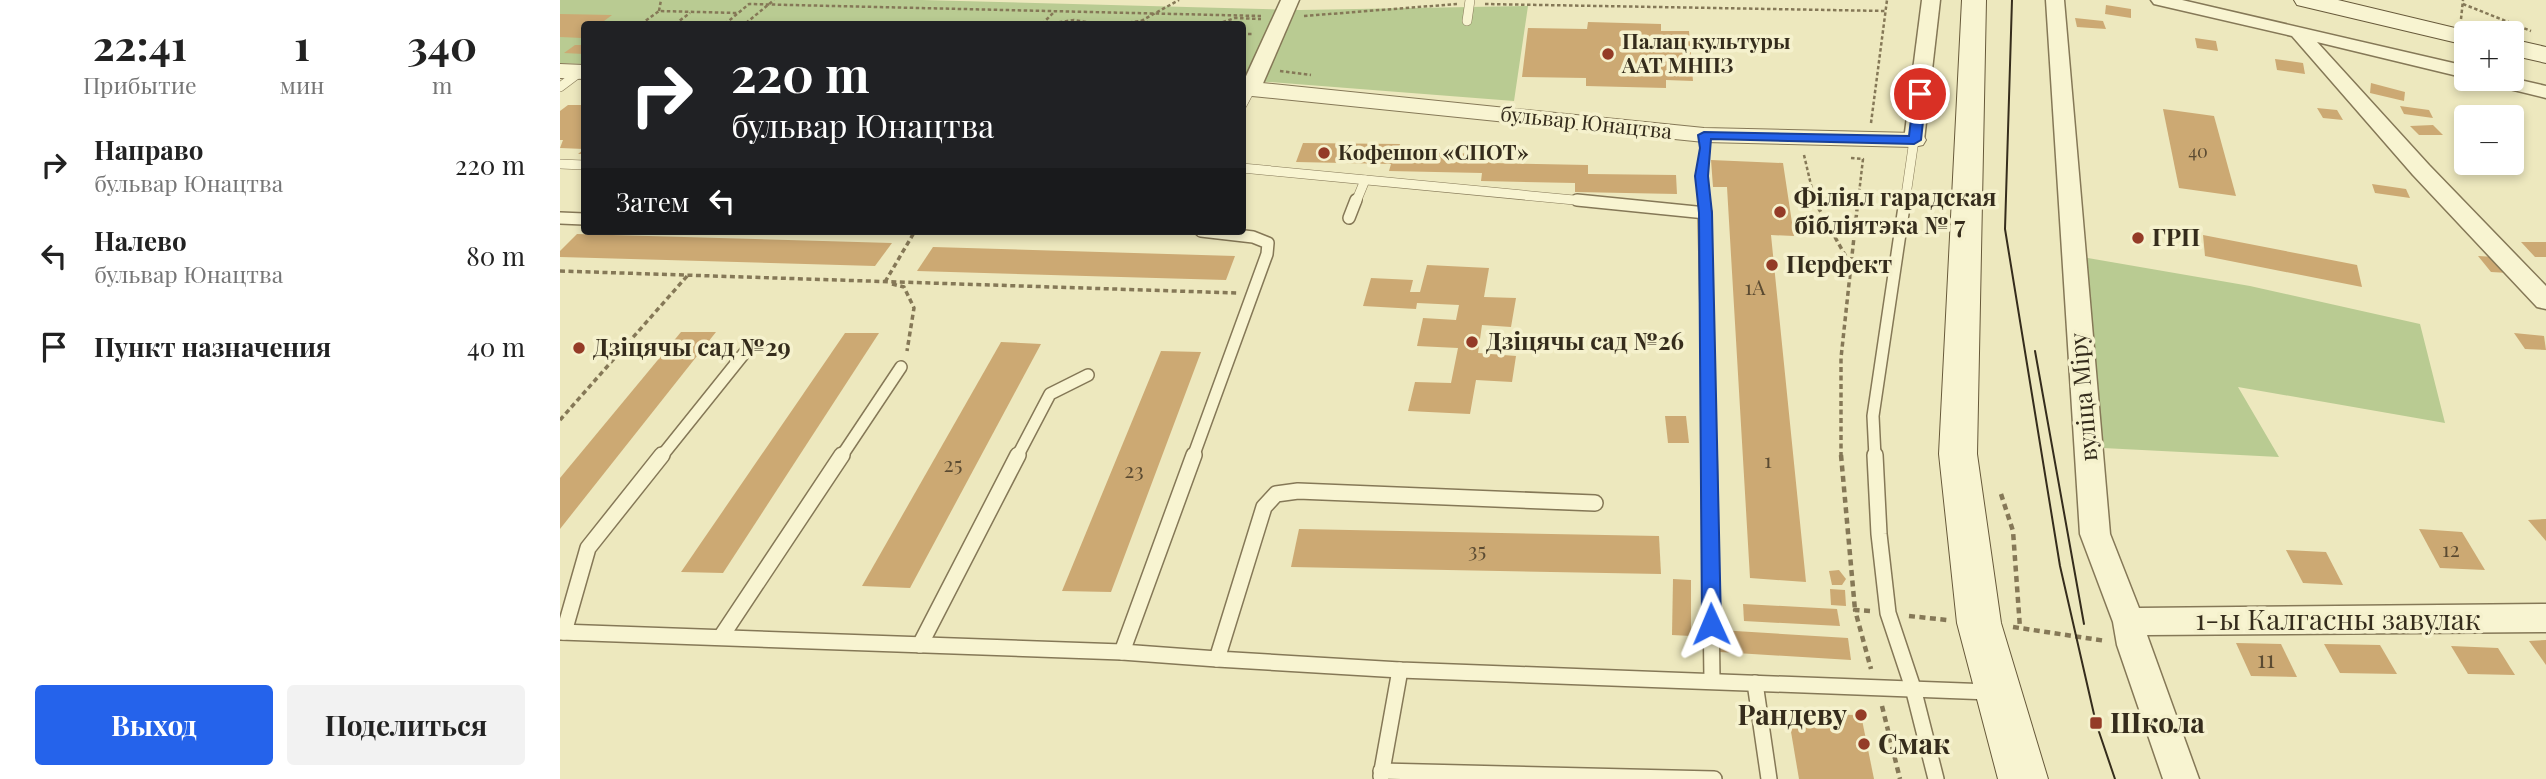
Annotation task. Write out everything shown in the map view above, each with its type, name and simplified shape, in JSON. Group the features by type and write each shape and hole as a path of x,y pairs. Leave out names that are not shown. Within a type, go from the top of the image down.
{"main road":[{"path":"1974,0 1958,454 1979,623 1996,692 2023,779"},
{"path":"2306,0 2454,24"}],"street":[{"path":"1914,140 1931,0"},
{"name":"вуліца Міру","path":"2055,0 2095,534 2129,622 2133,645 2181,779"},
{"path":"2160,0 2454,69"},
{"path":"1246,92 1286,8"},
{"path":"2297,32 2421,170 2546,301"},
{"path":"2524,87 2546,92"},
{"name":"бульвар Юнацтва","path":"1246,94 1866,150 1914,140"},
{"name":"1-ы Калгасны завулак","path":"2129,622 2546,618"}],"lane":[{"path":"1467,22 1470,2"},
{"path":"560,87 575,72"},
{"path":"1704,135 1706,148 1701,176 1706,213 1712,679"},
{"path":"1914,140 1873,416 1879,534 1888,614 1913,688 1936,779"},
{"path":"560,164 581,165"},
{"path":"1246,169 1706,213"},
{"path":"1349,218 1365,180"},
{"path":"560,218 581,219"},
{"path":"1122,652 1253,293 1268,243 1253,237 1236,235"},
{"path":"746,351 588,548 562,632 1122,652 1400,670 1712,679 1996,692"},
{"path":"721,637 901,367"},
{"path":"920,645 1050,394 1088,376"},
{"path":"1217,659 1264,507 1276,494 1298,491 1595,503"},
{"path":"1400,670 1381,775 1714,779"},
{"path":"1755,682 1769,779"}],"path":[{"path":"659,11 661,0"},
{"path":"749,21 774,0"},
{"path":"1141,21 1179,0"},
{"path":"1855,610 1844,527 1840,389 1858,198 1887,0"},
{"path":"730,21 749,4 1153,13 1286,8 1376,11 1425,4 1470,2 1886,11"},
{"path":"2463,2 2466,21"},
{"path":"2463,2 2531,42"},
{"path":"645,21 659,11 739,13"},
{"path":"1045,21 1055,11"},
{"path":"679,21 692,12"},
{"path":"1226,21 1235,18 1263,19"},
{"path":"1246,34 1255,34"},
{"path":"1839,157 1866,150"},
{"path":"1815,155 1804,153 1812,197 1851,264"},
{"path":"1796,196 1858,198"},
{"path":"884,282 913,235"},
{"path":"560,271 1253,293"},
{"path":"560,420 688,275"},
{"path":"884,282 904,287 914,308 911,339 901,367"},
{"path":"2001,494 2013,531 2020,628"},
{"path":"1885,715 1900,779"}],"green space":[{"path":"560,0 922,0 1300,10 1528,6 1514,101 1246,80 1246,21 581,21 581,64 560,63"},
{"path":"2082,257 2250,286 2420,324 2445,423 2238,387 2279,457 2103,448"}],"building":[{"path":"2106,5 2131,9 2131,18 2105,14"},
{"path":"560,14 612,15 604,21 581,21 581,38 560,37"},
{"path":"2075,18 2103,21 2106,29 2077,27"},
{"name":"Палац культуры ААТ МНПЗ","path":"1588,22 1661,24 1661,31 1689,31 1693,81 1666,80 1666,88 1586,86 1586,78 1522,77 1528,28 1587,29"},
{"path":"2195,38 2216,41 2218,51 2197,48"},
{"path":"575,45 581,45 581,54 564,53"},
{"path":"2275,59 2303,63 2305,74 2277,70"},
{"path":"2371,83 2405,92 2404,101 2370,93"},
{"path":"568,105 581,105 581,149 560,148 563,140 560,140 560,111"},
{"path":"2400,106 2429,110 2433,118 2404,114"},
{"path":"2317,108 2337,110 2343,120 2323,118"},
{"path":"2163,109 2214,116 2236,196 2179,188"},
{"path":"2433,125 2443,135 2419,135 2410,126"},
{"path":"1303,143 1400,144 1398,152 1493,154 1492,163 1588,165 1588,174 1676,175 1677,194 1575,192 1575,183 1481,181 1482,173 1389,171 1391,164 1296,162"},
{"path":"1711,160 1783,163 1794,236 1771,235 1806,582 1750,578 1727,187 1713,187"},
{"path":"2372,184 2406,189 2410,198 2375,193"},
{"path":"577,234 892,243 875,266 560,257 560,251"},
{"path":"2203,235 2357,265 2362,287 2205,256"},
{"path":"2521,242 2546,242 2546,257 2535,257"},
{"path":"933,247 1235,256 1226,280 917,271"},
{"path":"2478,256 2496,257 2509,273 2491,272"},
{"path":"1427,265 1489,268 1484,297 1516,298 1511,327 1482,325 1478,353 1516,356 1512,382 1476,380 1470,414 1408,411 1415,382 1451,383 1458,348 1417,346 1423,318 1456,320 1459,305 1417,303 1416,309 1363,306 1371,278 1413,280 1410,292 1420,292"},
{"path":"681,332 716,332 560,529 560,478"},
{"path":"845,333 879,333 723,573 681,572"},
{"path":"2514,333 2544,336 2546,350 2525,349"},
{"path":"1001,342 1041,344 910,588 862,586"},
{"path":"1161,351 1201,352 1111,592 1062,591"},
{"path":"1665,416 1686,416 1689,443 1668,443"},
{"path":"2546,519 2546,541 2528,520"},
{"path":"1299,529 1659,536 1661,574 1291,567"},
{"path":"2419,529 2462,532 2485,570 2440,568"},
{"path":"2286,550 2326,552 2343,585 2303,583"},
{"path":"1839,570 1846,579 1842,585 1832,585 1829,571"},
{"path":"1673,579 1691,580 1691,636 1672,635"},
{"path":"1830,589 1845,590 1846,606 1831,605"},
{"path":"1743,604 1837,609 1840,626 1744,621"},
{"path":"1719,630 1848,638 1851,660 1720,652"},
{"path":"2546,640 2546,665 2529,641"},
{"path":"2236,643 2281,644 2297,677 2251,676"},
{"path":"2324,644 2380,645 2397,674 2340,673"},
{"path":"2451,646 2498,648 2515,675 2468,674"},
{"path":"1788,714 1861,715 1874,779 1799,779"}],"tram line":[{"path":"2012,0 2005,229 2060,566 2096,723 2115,779"},
{"path":"2035,351 2084,624"}],"place":[{"name":"Палац культуры ААТ МНПЗ","path":"1608,54"},
{"name":"Кофешоп «СПОТ»","path":"1324,153"},
{"name":"Філіял гарадская бібліятэка № 7","path":"1780,212"},
{"name":"ГРП","path":"2138,238"},
{"name":"Перфект","path":"1772,265"},
{"name":"Дзіцячы сад №26","path":"1472,342"},
{"name":"Дзіцячы сад №29","path":"579,348"},
{"name":"Рандеву","path":"1861,715"},
{"name":"Школа","path":"2096,723"},
{"name":"Смак","path":"1864,744"}],"route":[{"path":"1711,624 1706,213 1701,176 1706,148 1704,135 1914,140 1920,94"}]}
